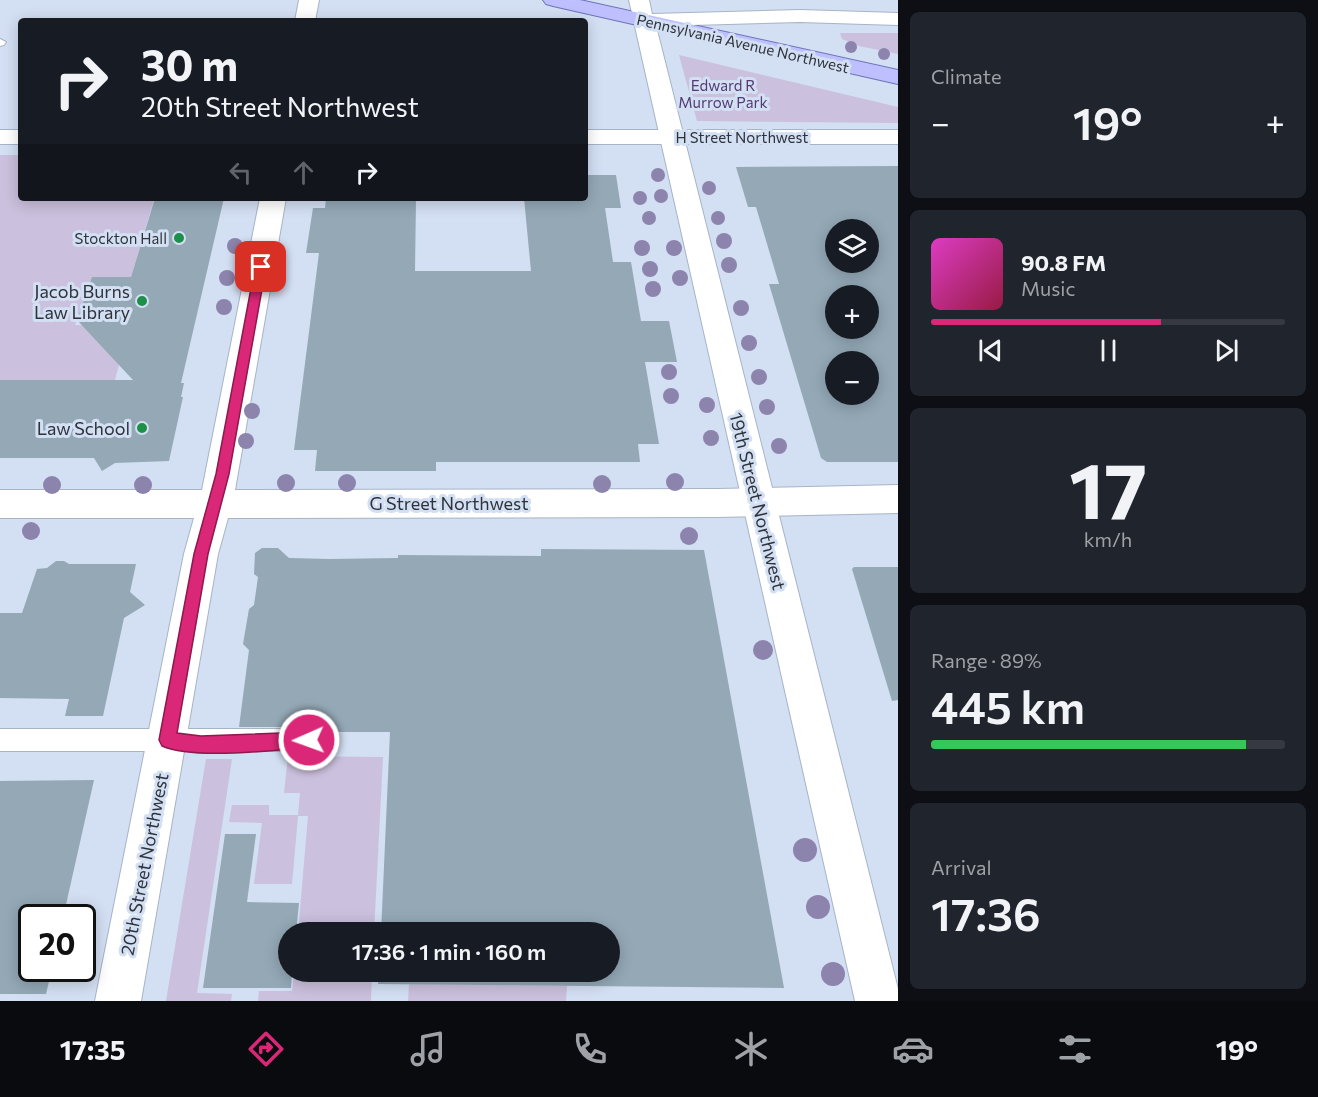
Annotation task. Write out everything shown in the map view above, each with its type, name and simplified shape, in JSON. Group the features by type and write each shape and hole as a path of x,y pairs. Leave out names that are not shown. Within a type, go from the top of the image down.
{"main road":[{"name":"Pennsylvania Avenue Northwest","path":"553,0 641,10 898,77"}],"street":[{"path":"306,18 309,0"},
{"path":"641,10 898,19"},
{"name":"19th Street Northwest","path":"641,10 878,1001"},
{"path":"0,137 18,137"},
{"name":"H Street Northwest","path":"588,137 898,137"},
{"name":"20th Street Northwest","path":"118,1001 201,554 223,474 272,201"},
{"name":"G Street Northwest","path":"0,504 898,499"}],"lane":[{"path":"0,740 167,740 201,744 309,740"}],"green space":[{"path":"840,33 898,33 898,54 859,46 842,39"},
{"name":"Edward R Murrow Park","path":"679,55 898,107 898,123 697,121"},
{"path":"0,155 18,155 18,201 153,201 131,277 92,277 75,325 101,326 119,365 115,380 0,380"},
{"path":"288,756 383,757 375,922 299,922 308,816 298,816 292,884 254,884 262,823 229,822 232,805 269,805 269,815 298,815 300,793 284,793"},
{"path":"206,759 232,759 197,993 232,994 231,1001 166,1001"},
{"path":"293,982 372,982 371,1001 258,1001 259,991 292,991"},
{"path":"409,984 567,986 566,1001 408,1001"}],"building":[{"path":"898,166 898,462 827,462 821,458 769,284 779,284 756,207 748,207 736,167"},
{"path":"588,175 616,175 621,208 605,208 613,262 631,262 641,321 669,321 677,362 645,362 659,444 638,444 640,462 436,462 436,471 315,471 317,450 294,450 319,253 306,253 313,208 325,208 326,201 416,201 415,271 531,271 524,201 588,201"},
{"path":"154,201 223,201 181,383 184,383 181,397 183,397 169,461 115,463 102,471 94,458 0,458 0,380 133,380 77,320 92,277 131,277"},
{"path":"262,548 278,548 289,558 329,559 398,558 398,555 541,556 541,549 704,550 784,988 378,984 378,982 620,982 620,922 381,922 390,732 319,732 309,727 239,727 249,650 243,644 249,609 254,605 258,577 254,574 255,553"},
{"path":"56,561 69,564 136,564 130,592 145,605 124,618 103,716 65,716 69,699 0,698 0,613 22,613 37,569 47,568"},
{"path":"854,567 898,567 898,700 892,701 852,569"},
{"path":"94,780 66,904 18,904 18,982 49,982 46,994 0,994 0,781"},
{"path":"225,834 256,834 247,902 299,903 297,922 278,922 278,982 291,982 291,988 203,988"}],"place":[{"name":"Stockton Hall","path":"179,238"},
{"name":"Jacob Burns Law Library","path":"142,301"},
{"name":"Law School","path":"142,428"}],"route":[{"path":"261,267 223,474 201,554 167,740 201,744 309,740"}]}
